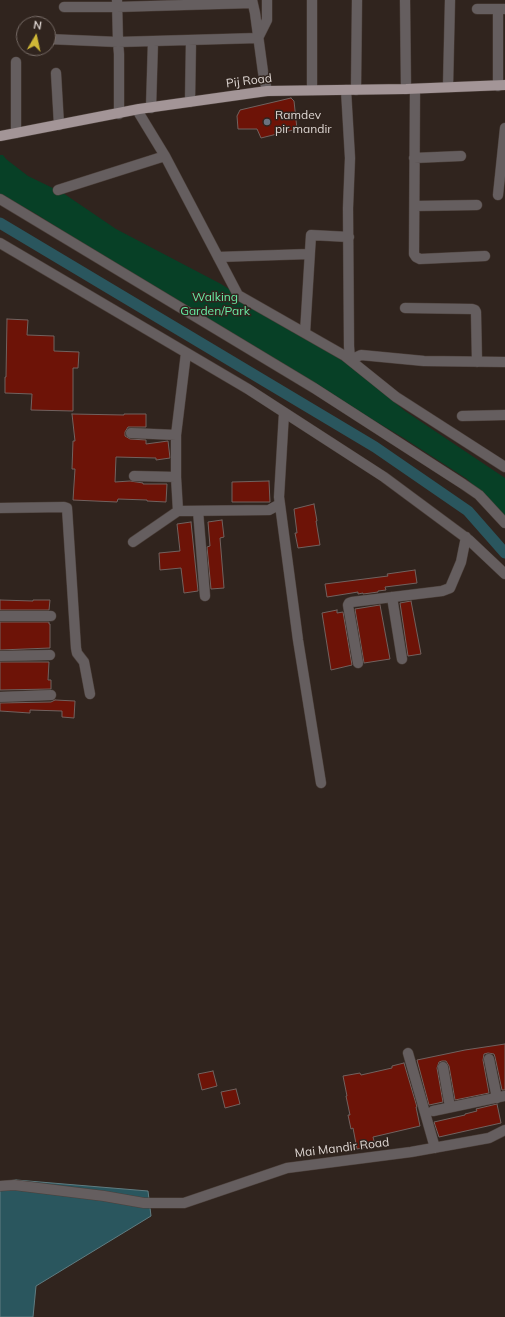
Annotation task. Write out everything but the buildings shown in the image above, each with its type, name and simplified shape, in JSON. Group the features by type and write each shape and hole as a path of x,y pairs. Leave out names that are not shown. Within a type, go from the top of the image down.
{"main road":[{"name":"Pij Road","path":"0,136 137,110 267,91 501,86"}],"street":[{"path":"258,38 266,20 267,0"},
{"path":"312,0 312,90"},
{"path":"350,360 348,208 351,90 357,0"},
{"path":"405,0 414,158 414,254 420,259 485,256"},
{"path":"448,87 450,0"},
{"path":"64,6 252,2 267,91"},
{"path":"117,4 118,42 120,54 119,114"},
{"path":"477,9 502,9 501,86"},
{"path":"56,39 118,42 258,38"},
{"path":"190,102 191,40"},
{"path":"151,108 153,41"},
{"path":"16,62 16,133"},
{"path":"56,73 59,125"},
{"path":"137,110 165,156 238,295 350,360 396,397 505,467"},
{"path":"498,195 505,128"},
{"path":"58,190 165,156"},
{"path":"414,158 461,156"},
{"path":"0,199 314,388 479,495 505,523"},
{"path":"415,206 477,205"},
{"path":"305,334 311,235 349,237"},
{"path":"0,243 248,389 384,477 466,537 505,574"},
{"path":"218,257 309,254"},
{"path":"405,308 475,310 477,362"},
{"path":"178,511 176,435 186,353"},
{"path":"350,360 361,355 424,361 505,362"},
{"path":"284,413 279,488 280,504 298,640 321,783"},
{"path":"462,416 505,415"},
{"path":"132,433 176,435"},
{"path":"134,476 176,477"},
{"path":"133,542 178,511 269,510 280,504"},
{"path":"0,508 67,508 76,648 77,653 84,662 90,694"},
{"path":"198,511 205,596"},
{"path":"358,663 348,605 349,603 442,591 450,588 461,562 466,537"},
{"path":"392,597 402,659"},
{"path":"0,616 51,616"},
{"path":"0,656 50,655"},
{"path":"0,697 51,694"},
{"path":"408,1053 435,1148"},
{"path":"433,1111 501,1097 489,1059"},
{"path":"443,1067 450,1107"},
{"name":"Mai Mandir Road","path":"0,1186 14,1185 97,1195 144,1203 184,1203 288,1168 435,1148 489,1138 505,1130"}],"green space":[{"name":"Walking Garden/Park","path":"0,155 3,155 28,176 63,193 116,229 221,284 354,368 405,411 505,478 505,519 467,479 402,437 187,310 36,214 0,194"}],"water":[{"path":"16,1180 148,1191 151,1216 36,1286 33,1317 0,1317 0,1182"}],"waterway":[{"path":"0,223 375,447 468,511 505,553"}],"place":[{"name":"Ramdev pir mandir","path":"267,122"}]}
